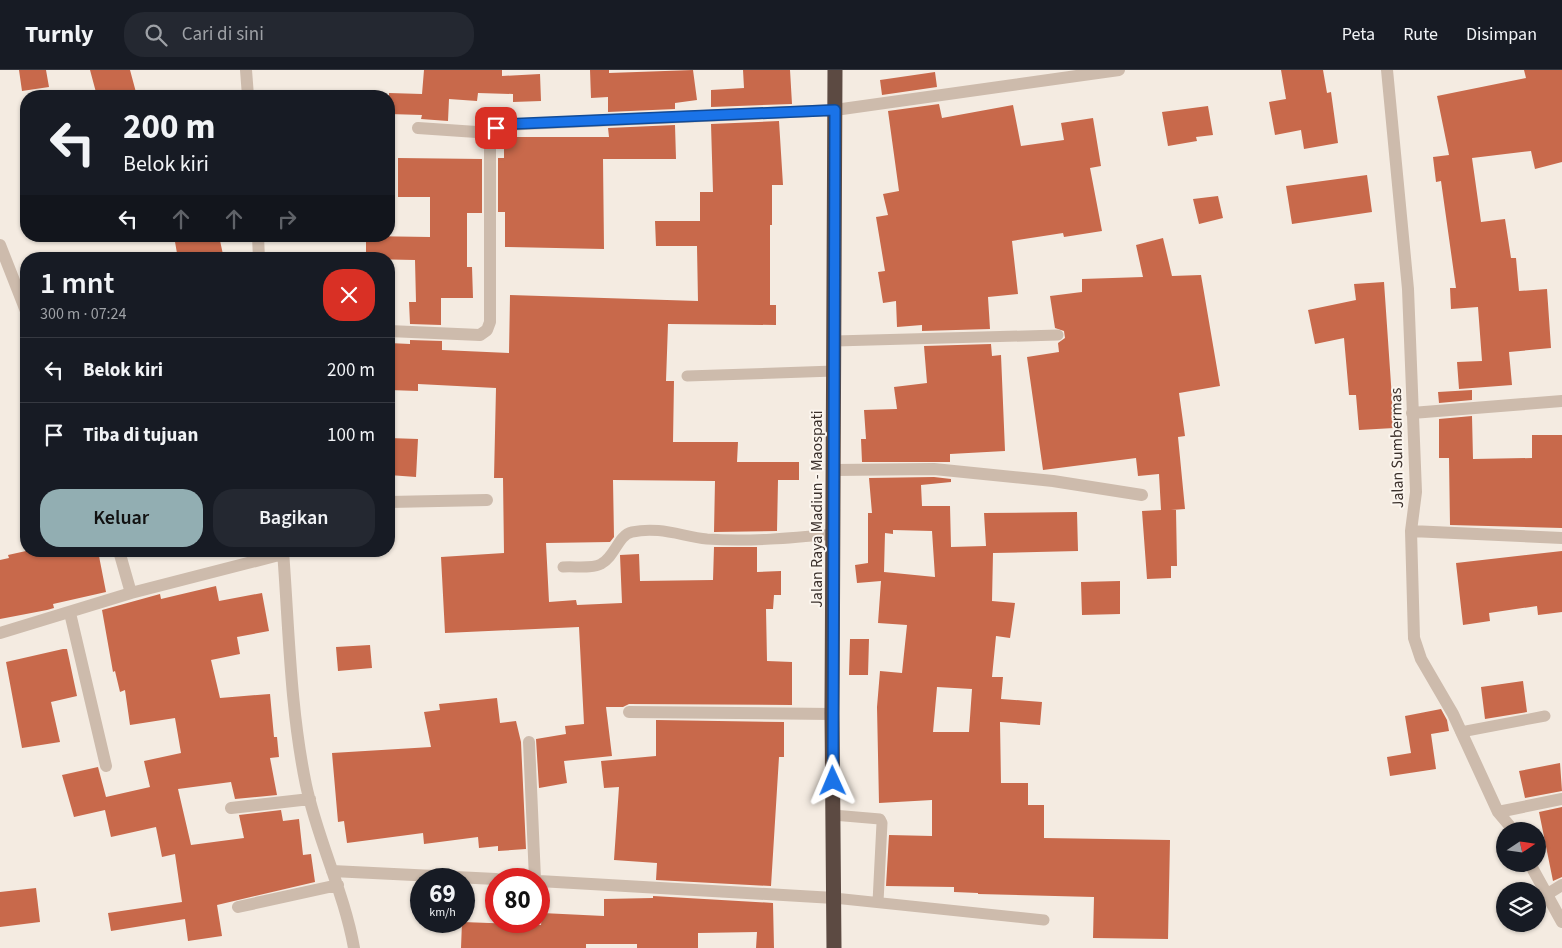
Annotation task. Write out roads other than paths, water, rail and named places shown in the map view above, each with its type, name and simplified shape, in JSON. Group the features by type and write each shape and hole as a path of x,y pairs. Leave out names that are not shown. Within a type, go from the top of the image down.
{"highway":[{"name":"Jalan Raya Madiun - Maospati","path":"834,948 832,714 835,70"}],"street":[{"path":"246,70 248,90"},
{"path":"418,128 491,133 502,125 511,124 835,110 1119,70"},
{"name":"Jalan Sumbermas","path":"1387,70 1408,289 1416,492 1411,532 1416,649 1462,732 1498,812 1506,822"},
{"path":"395,331 480,335 487,330 490,322 491,133"},
{"path":"0,245 20,296"},
{"path":"1412,413 1562,401"},
{"path":"834,470 934,469 1053,481 1142,495"},
{"path":"395,502 487,500"},
{"path":"1411,532 1562,538"},
{"path":"121,557 131,593"},
{"path":"0,633 131,593 268,557"},
{"path":"283,557 293,694 310,799 338,885 354,948"},
{"path":"70,613 106,766"},
{"path":"629,712 832,714"},
{"path":"529,742 535,868"},
{"path":"231,808 310,799"},
{"path":"1498,812 1562,799"},
{"path":"332,871 485,878"},
{"path":"550,883 834,898"},
{"path":"238,907 338,885"},
{"path":"1562,885 1546,895 1562,922"}],"lane":[{"path":"835,342 1058,334"},
{"path":"687,376 834,371"},
{"path":"563,566 600,565 614,555 620,541 629,532 657,529 707,538 765,540 834,534"},
{"path":"1462,732 1545,716"},
{"path":"833,815 880,819 882,823 878,902"},
{"path":"834,898 1044,920"}]}
